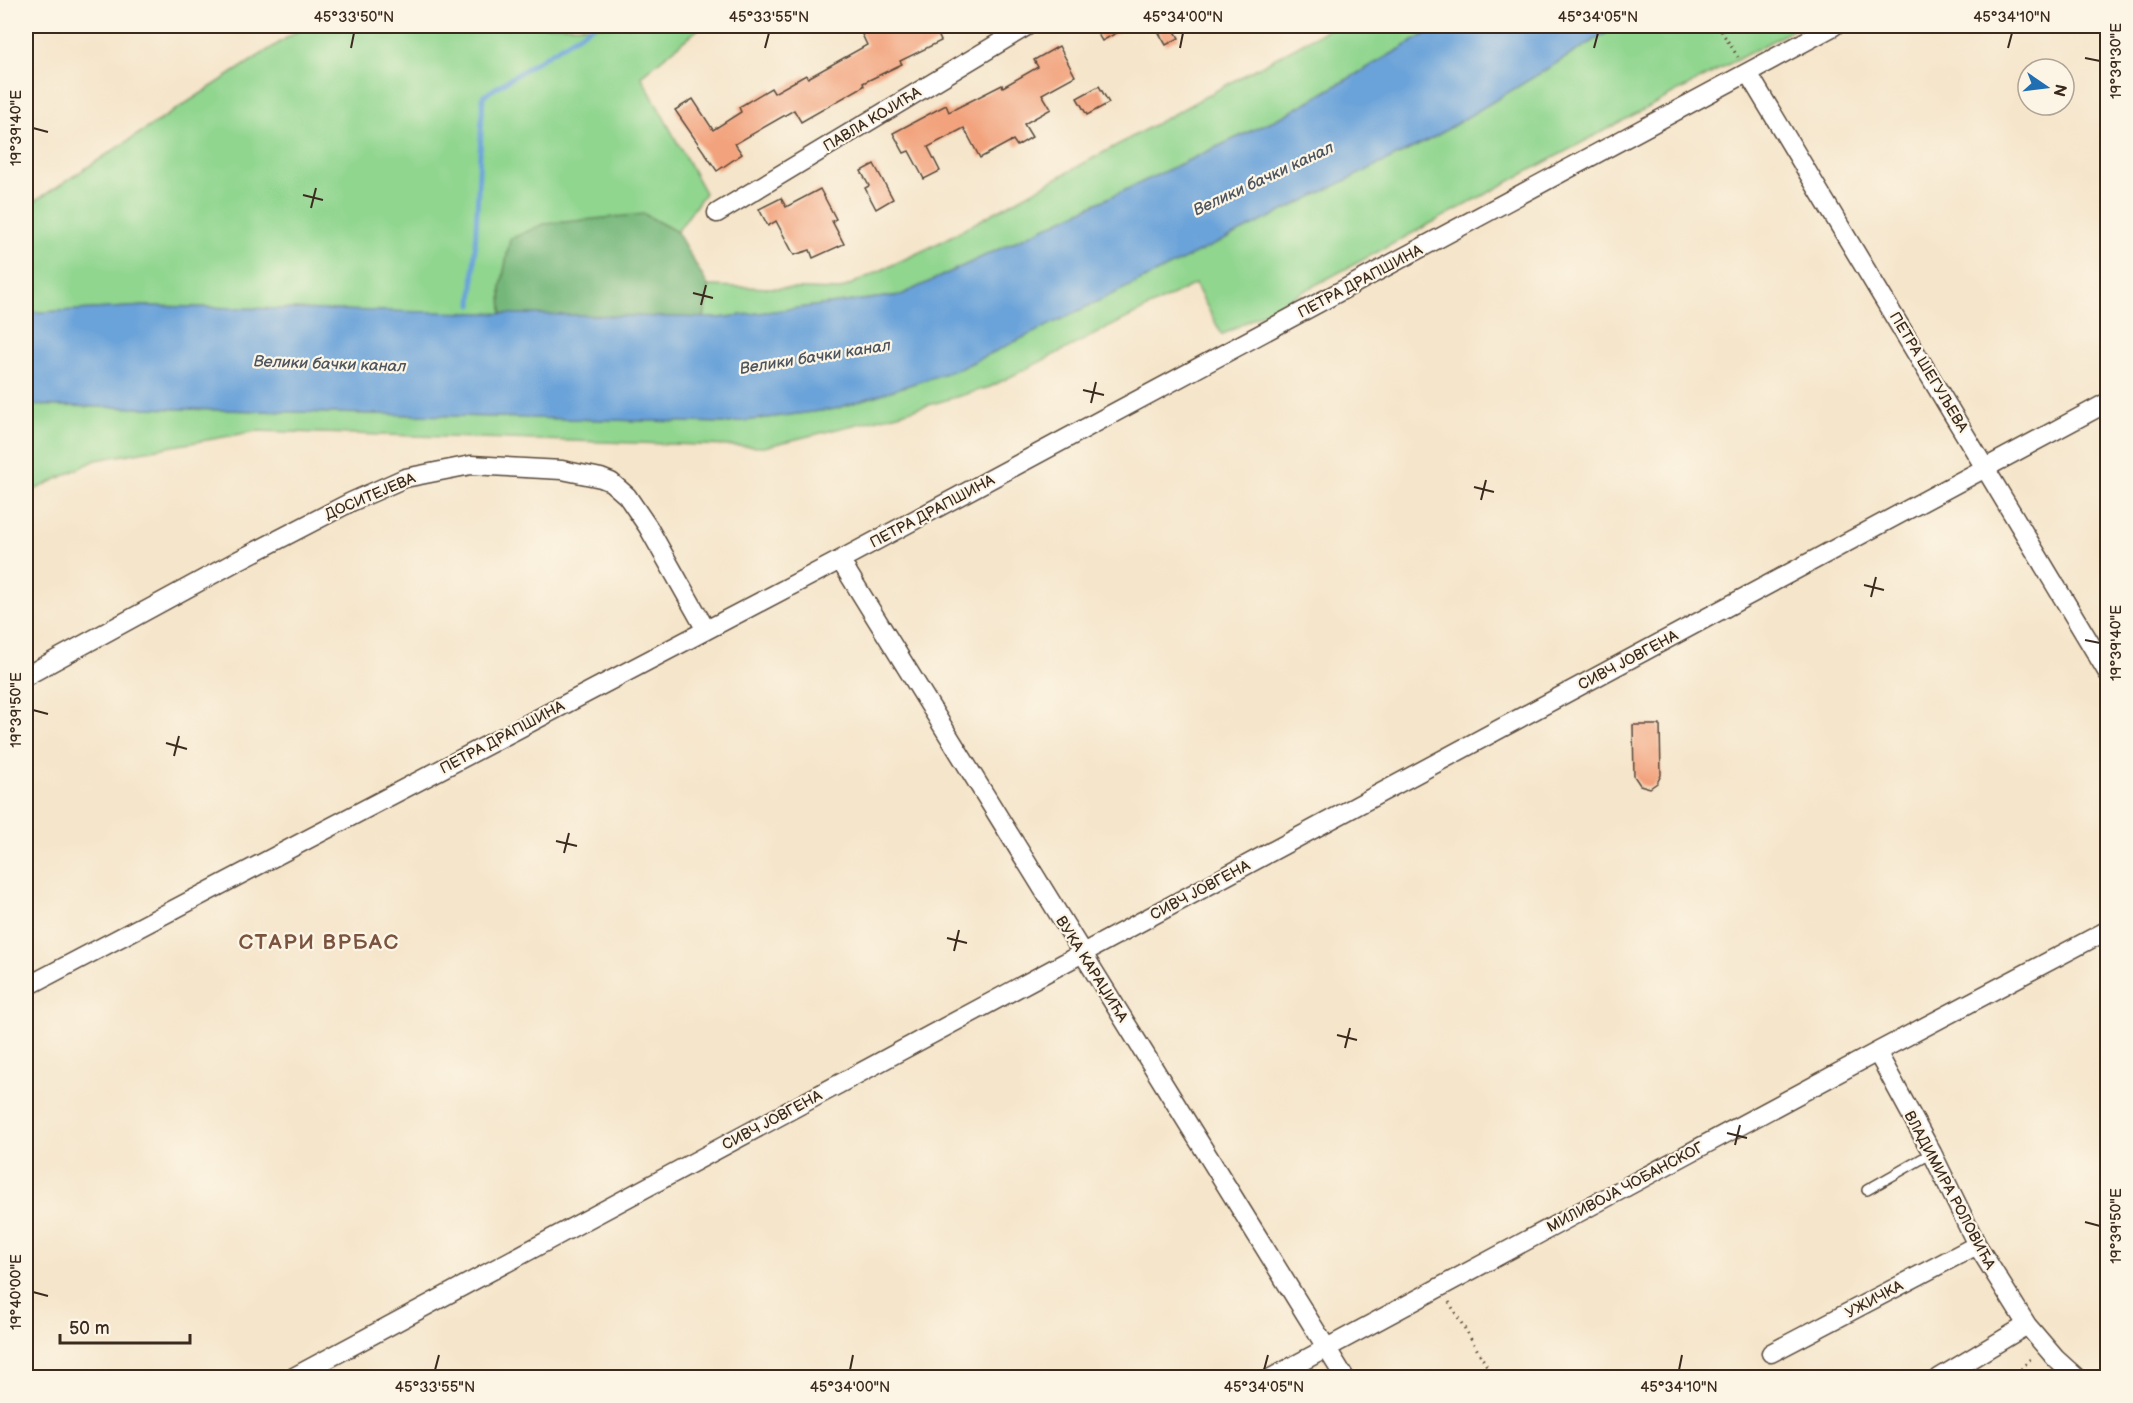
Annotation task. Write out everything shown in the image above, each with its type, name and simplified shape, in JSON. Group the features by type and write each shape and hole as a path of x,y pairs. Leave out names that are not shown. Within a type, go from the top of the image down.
{"street":[{"name":"ПАВЛА КОЈИЋА","path":"717,213 1027,26"},
{"name":"ПЕТРА ДРАПШИНА","path":"26,987 840,560 1834,26"},
{"name":"ПЕТРА ШЕГУЉЕВА","path":"1748,73 2108,673"},
{"name":"СИВЧ ЈОВГЕНА","path":"292,1377 2108,402"},
{"name":"ДОСИТЕЈЕВА","path":"26,676 351,502 405,478 471,465 562,470 611,482 627,496 648,527 706,630"},
{"name":"ВУКА КАРАЏИЋА","path":"840,560 1345,1377"},
{"name":"МИЛИВОЈА ЧОБАНСКОГ","path":"1271,1377 2108,930"},
{"name":"ВЛАДИМИРА РОЛОВИЋА","path":"1877,1052 1932,1153 1977,1245 2027,1325 2077,1377"},
{"name":"УЖИЧКА","path":"1771,1353 1977,1245"},
{"path":"1939,1377 2027,1325"}],"lane":[{"path":"1867,1190 1932,1153"}],"path":[{"path":"1719,26 1748,73"},
{"path":"1441,1287 1494,1377"},
{"path":"2013,1377 2044,1345"}],"green space":[{"path":"305,26 702,26 641,76 705,193 677,232 644,214 501,287 502,314 146,306 26,313 26,207"},
{"path":"1334,26 1440,26 1285,115 901,295 704,318 708,286 839,290 935,245"},
{"path":"1618,26 1800,26 1222,335 1195,284 990,387 898,414 764,447 257,431 96,460 26,494 26,405 728,423 835,409 961,368 1431,139"},
{"path":"644,214 677,232 708,286 704,318 502,314 501,287 510,239 544,224"}],"water":[{"name":"Велики бачки канал","path":"1440,26 1618,26 1431,139 961,368 835,409 728,423 26,405 26,313 146,306 719,318 901,295 1285,115"}],"building":[{"path":"858,26 934,26 941,41 900,61 902,64 863,83 864,86 801,122 794,110 735,144 742,154 717,171 675,110 693,99 713,130 741,112 739,107 771,88 774,93 806,75 808,78 867,45"},
{"path":"1093,26 1129,26 1102,41"},
{"path":"1155,26 1172,26 1179,38 1166,45"},
{"path":"1059,46 1075,76 1042,94 1051,109 1024,124 1032,137 1017,146 1013,140 980,158 964,128 928,147 940,171 924,179 909,151 904,153 893,133 946,105 949,112 1002,85 1003,87 1038,67 1034,60"},
{"path":"1099,86 1109,103 1087,115 1077,98"},
{"path":"874,164 893,199 876,209 865,188 869,186 861,171"},
{"path":"820,189 836,219 832,221 844,244 813,258 810,250 794,255 776,221 768,226 759,209 781,198 786,207"},
{"path":"1633,725 1660,725 1661,775 1657,783 1650,788 1640,785 1634,776"}],"waterway":[{"path":"472,305 483,96 593,26"}],"district":[{"name":"СТАРИ ВРБАС","path":"319,942"}]}
